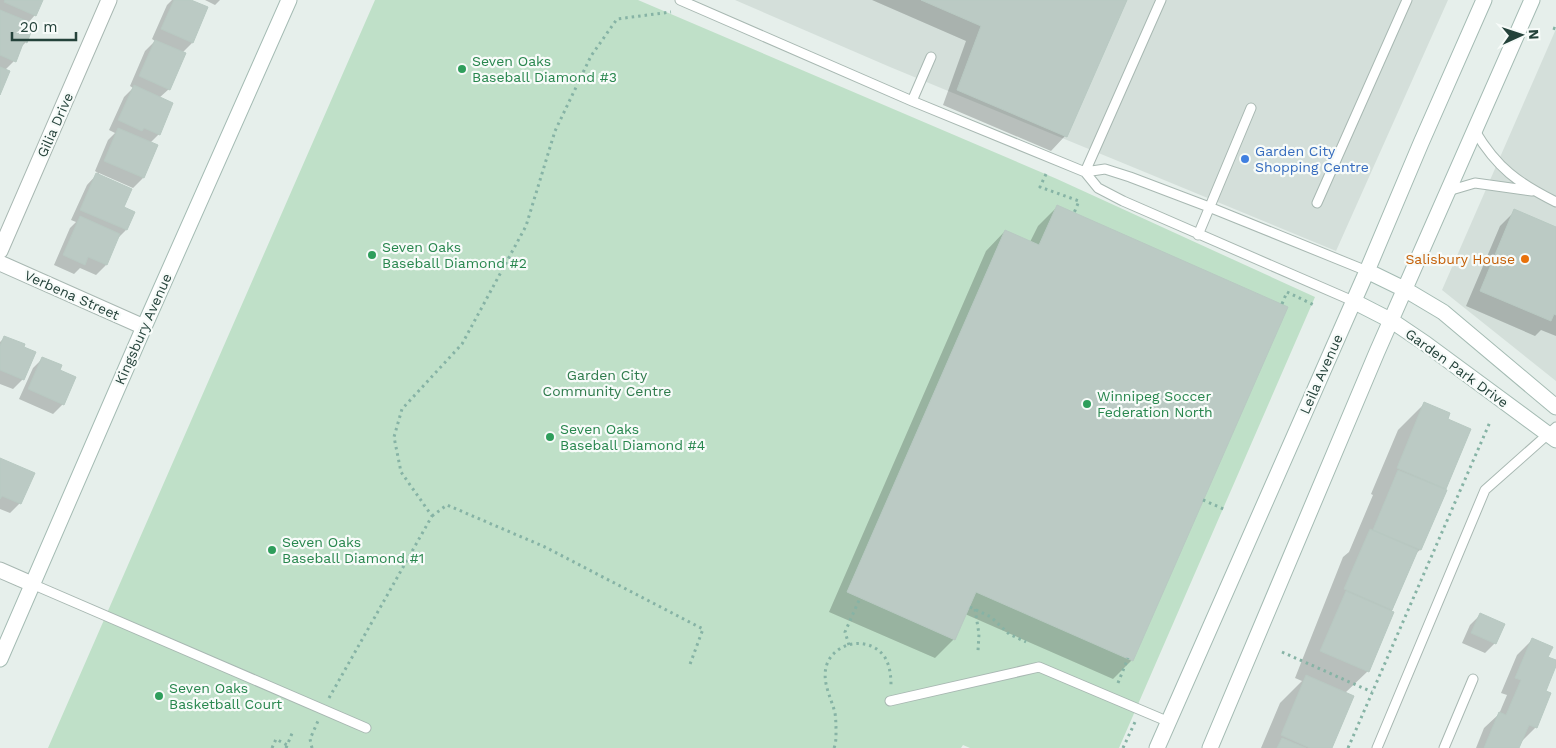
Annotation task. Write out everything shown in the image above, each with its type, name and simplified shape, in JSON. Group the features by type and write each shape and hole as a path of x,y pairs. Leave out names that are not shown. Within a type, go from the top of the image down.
{"street":[{"name":"Gilia Drive","path":"0,251 109,0"},
{"name":"Kingsbury Avenue","path":"0,659 289,0"},
{"name":"Leila Avenue","path":"1157,748 1354,302 1484,0"},
{"path":"1210,748 1392,321 1532,0"},
{"name":"Verbena Street","path":"0,263 144,327"},
{"path":"1367,271 1406,290 1443,312 1556,407"},
{"name":"Garden Park Drive","path":"1354,302 1392,321 1553,434"},
{"path":"0,570 32,584"}],"lane":[{"path":"1085,172 1161,0"},
{"path":"1317,203 1406,0"},
{"path":"677,3 1085,172 1098,188 1198,235 1322,286 1354,302"},
{"path":"912,101 931,57"},
{"path":"1198,235 1251,108"},
{"path":"1475,131 1490,155 1509,174 1535,192 1556,202"},
{"path":"1085,172 1105,169 1209,207 1367,271"},
{"path":"1448,191 1475,183 1535,192"},
{"path":"1377,748 1485,490 1553,434"},
{"path":"32,584 366,728"},
{"path":"890,701 1039,667 1168,722"},
{"path":"1444,748 1473,679"}],"path":[{"path":"432,516 401,472 394,437 402,409 462,344 526,226 556,132 591,56 617,19 671,12 677,3"},
{"path":"1046,174 1040,187 1079,201 1074,213"},
{"path":"1282,304 1287,292 1314,305"},
{"path":"1348,748 1490,422"},
{"path":"1203,500 1226,510"},
{"path":"312,748 310,739 323,710 432,516 447,505 545,547 703,629 689,667"},
{"path":"849,645 845,632 860,598"},
{"path":"970,607 990,617 1009,634 1026,642"},
{"path":"975,609 979,634 978,651"},
{"path":"834,748 836,744 835,715 826,685 825,674 828,663 834,653 854,643 876,648 884,656 889,666 891,676 890,701"},
{"path":"1282,652 1372,692"},
{"path":"1118,683 1128,658"},
{"path":"1123,748 1140,710"},
{"path":"272,748 276,739 287,746 293,731"}],"shaded area":[{"name":"Garden City Shopping Centre","path":"735,0 1448,0 1336,251 890,67"},
{"path":"1556,29 1556,381 1442,290"}],"green space":[{"name":"Garden City Community Centre","path":"375,0 638,0 1057,179 1315,297 1119,748 970,748 963,745 961,748 48,748"}],"building":[{"path":"5,0 43,0 36,16 4,2"},
{"path":"174,0 191,0 208,7 193,43 161,29"},
{"path":"921,0 1127,0 1067,137 957,90 981,26"},
{"path":"0,10 34,24 27,43 24,41 16,62 0,55"},
{"path":"155,40 186,53 170,90 139,76"},
{"path":"0,67 10,71 0,95"},
{"path":"134,85 173,103 160,135 144,128 142,131 118,120"},
{"path":"118,128 158,145 144,178 104,161"},
{"path":"96,173 132,189 124,207 135,212 127,230 80,210"},
{"name":"Winnipeg Soccer Federation North","path":"1057,205 1288,307 1133,661 976,592 955,640 847,592 1005,230 1039,245"},
{"name":"Salisbury House","path":"1514,209 1556,227 1556,315 1554,314 1551,321 1480,291"},
{"path":"80,216 120,234 107,265 88,257 85,265 63,255"},
{"path":"4,336 25,344 24,347 36,352 24,380 0,370 0,346"},
{"path":"42,357 62,365 60,370 76,377 64,405 28,389"},
{"path":"1424,402 1450,413 1448,419 1471,429 1446,489 1397,468"},
{"path":"0,458 35,473 21,504 2,496 0,499"},
{"path":"1398,470 1447,490 1421,550 1373,530"},
{"path":"1370,529 1418,550 1392,610 1344,589"},
{"path":"1346,591 1394,612 1369,672 1320,651"},
{"path":"1480,613 1505,624 1496,644 1471,633"},
{"path":"1532,638 1553,647 1548,657 1556,660 1556,666 1546,691 1551,693 1537,728 1529,725 1519,748 1484,748 1499,712 1506,715 1521,680 1515,678"},
{"path":"1306,675 1354,696 1332,748 1310,748 1281,735"},
{"path":"1282,738 1306,748 1277,748"}],"place":[{"name":"Seven Oaks Baseball Diamond #3","path":"462,69"},
{"name":"Garden City Shopping Centre","path":"1245,159"},
{"name":"Seven Oaks Baseball Diamond #2","path":"372,255"},
{"name":"Salisbury House","path":"1525,259"},
{"name":"Winnipeg Soccer Federation North","path":"1087,404"},
{"name":"Seven Oaks Baseball Diamond #4","path":"550,437"},
{"name":"Seven Oaks Baseball Diamond #1","path":"272,550"},
{"name":"Seven Oaks Basketball Court","path":"159,696"}]}
